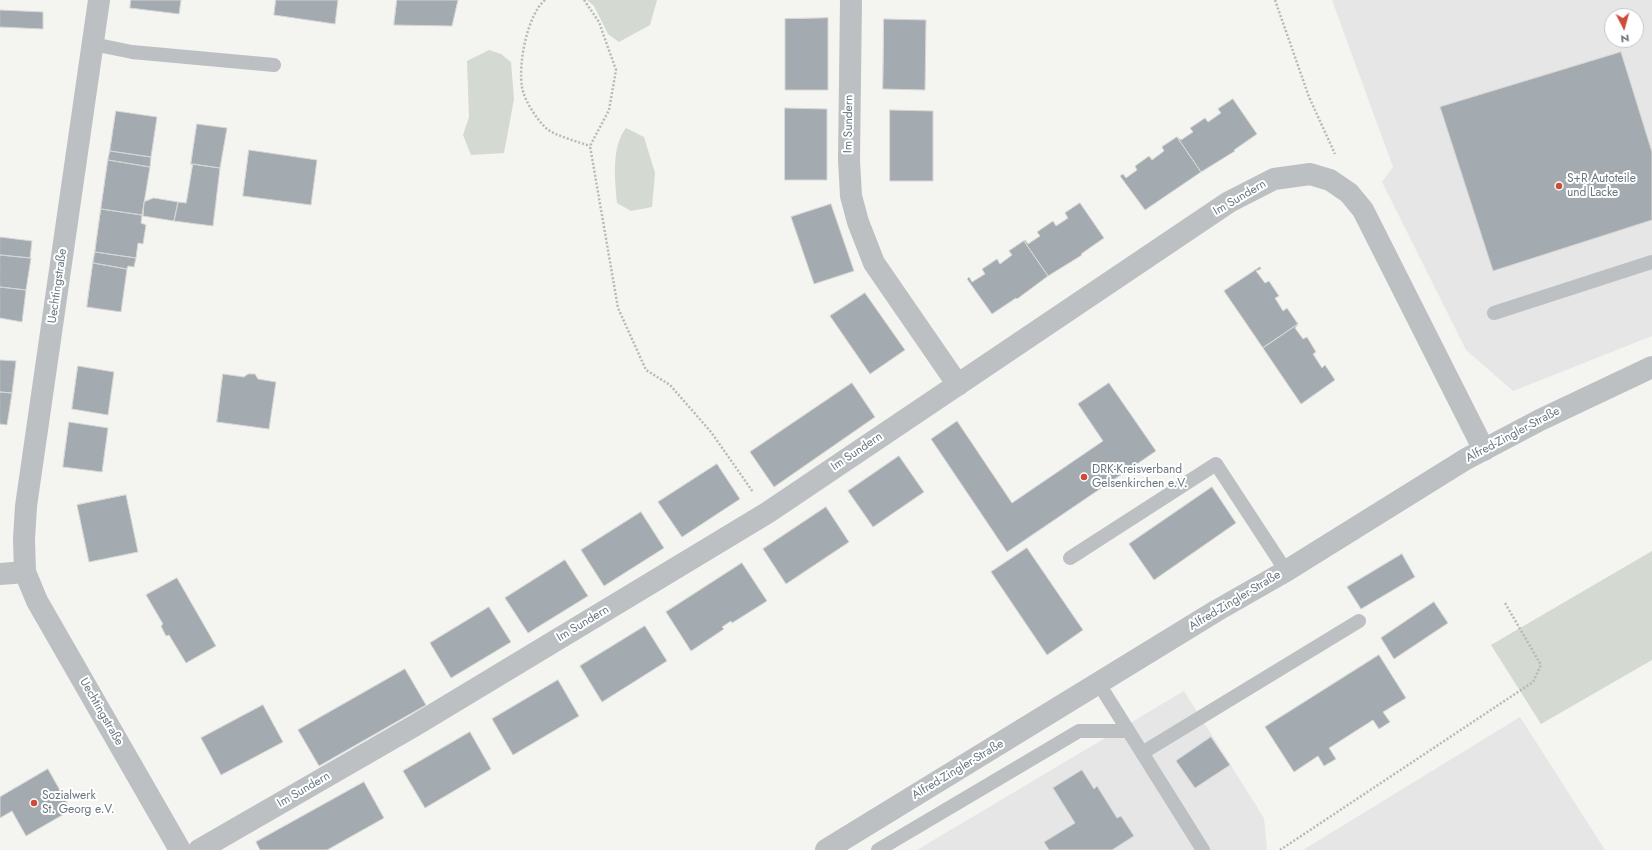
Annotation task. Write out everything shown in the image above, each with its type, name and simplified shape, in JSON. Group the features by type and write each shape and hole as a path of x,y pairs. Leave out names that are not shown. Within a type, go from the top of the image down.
{"street":[{"name":"Uechtingstraße","path":"99,0 26,506 24,539 25,572 37,601 180,850"},
{"name":"Im Sundern","path":"852,0 849,160 851,196 858,222 874,263 958,385"},
{"name":"Im Sundern","path":"199,850 414,726 766,513 1229,202 1274,178 1310,174 1330,180 1349,193 1363,210 1484,450"},
{"name":"Alfred-Zingler-Straße","path":"826,850 1216,611 1286,571 1484,450 1540,420 1652,367"},
{"path":"0,574 25,572"}],"lane":[{"path":"93,44 132,52 274,65"},
{"path":"1494,313 1652,262"},
{"path":"1070,558 1216,464 1286,571"},
{"path":"1142,753 1359,621"},
{"path":"1099,684 1203,850"},
{"path":"878,850 1079,731 1128,731"}],"path":[{"path":"545,0 528,25 523,48 522,87 527,100 548,130 590,146"},
{"path":"584,0 599,22 616,70 609,110 590,146 618,308 646,370 670,386 711,432 766,513"},
{"path":"1275,0 1309,97 1337,158 1330,180"},
{"path":"1280,850 1533,682 1541,665 1506,603"}],"shaded area":[{"path":"587,0 657,0 650,25 619,42 608,34 594,6"},
{"path":"1332,0 1652,0 1652,336 1513,391 1466,350 1382,182 1393,167"},
{"path":"489,50 501,54 511,62 514,99 504,153 471,155 463,135 469,117 467,61"},
{"path":"626,128 644,137 655,173 652,207 631,211 617,203 615,174 616,154 621,136"},
{"path":"1652,551 1652,660 1541,724 1491,645"},
{"path":"1184,691 1264,818 1267,850 917,850"},
{"path":"1520,717 1605,850 1303,850"}],"building":[{"path":"131,0 181,0 179,14 130,8"},
{"path":"276,0 338,0 335,24 274,15"},
{"path":"397,0 458,0 452,26 394,25"},
{"path":"0,10 43,12 43,29 0,27"},
{"path":"828,18 828,90 785,90 785,19"},
{"path":"884,19 926,20 925,90 883,89"},
{"name":"S+R Autoteile und Lacke","path":"1621,52 1652,152 1652,220 1493,271 1440,107"},
{"path":"1233,99 1257,134 1234,150 1235,151 1201,172 1177,137 1181,140 1193,132 1190,128 1205,118 1208,122 1221,113 1218,109"},
{"path":"785,108 827,109 827,180 785,180"},
{"path":"890,110 933,111 933,181 890,181"},
{"path":"116,111 157,117 151,157 110,151"},
{"path":"197,124 227,128 220,168 191,164"},
{"path":"1177,137 1201,172 1145,210 1120,176 1123,174 1126,178 1137,170 1135,166 1149,156 1152,160 1164,151 1162,147"},
{"path":"249,150 317,160 311,205 243,196"},
{"path":"110,151 151,157 150,167 108,160"},
{"path":"108,160 150,167 142,215 101,209"},
{"path":"193,164 220,168 213,226 174,221 178,202 186,203"},
{"path":"154,198 178,202 174,221 143,216 144,202"},
{"path":"1080,203 1104,238 1081,254 1082,255 1048,276 1024,241 1025,240 1028,244 1040,236 1037,232 1053,221 1056,226 1068,218 1065,213"},
{"path":"831,204 854,271 814,284 791,217"},
{"path":"101,209 142,215 141,223 146,225 143,244 138,243 136,258 95,252"},
{"path":"0,237 32,241 30,258 0,255"},
{"path":"1024,241 1048,276 1017,299 1016,298 992,314 967,279 969,277 972,282 985,274 982,269 997,259 1000,264 1012,255 1009,251"},
{"path":"95,252 136,258 134,267 128,266 127,269 93,263"},
{"path":"0,255 31,258 26,290 0,287"},
{"path":"93,263 127,269 121,312 87,307"},
{"path":"1260,267 1261,269 1256,271 1265,283 1269,281 1279,296 1275,298 1283,311 1287,308 1298,324 1263,348 1224,291"},
{"path":"0,287 26,290 22,322 0,318"},
{"path":"865,293 905,350 870,374 830,316"},
{"path":"1298,324 1295,328 1303,339 1307,337 1316,352 1313,354 1322,368 1325,365 1335,380 1301,404 1263,348"},
{"path":"0,360 16,361 12,393 0,392"},
{"path":"78,366 114,372 108,415 72,409"},
{"path":"223,374 244,377 248,374 255,374 258,379 276,382 269,429 217,422"},
{"path":"852,383 875,417 774,487 750,452"},
{"name":"DRK-Kreisverband Gelsenkirchen e.V.","path":"1109,383 1156,451 1007,552 931,439 957,421 1012,503 1103,441 1078,404"},
{"path":"0,392 12,393 7,425 0,424"},
{"path":"69,422 108,428 102,472 63,467"},
{"path":"899,456 924,492 873,527 848,491"},
{"path":"717,464 740,499 682,537 658,502"},
{"path":"1212,487 1236,523 1154,580 1129,544"},
{"path":"126,495 138,552 89,562 77,505"},
{"path":"826,507 849,542 786,584 763,549"},
{"path":"641,512 664,548 604,586 581,550"},
{"path":"1027,548 1083,630 1047,655 991,572"},
{"path":"1402,554 1415,577 1361,609 1347,587"},
{"path":"565,560 588,596 528,633 505,598"},
{"path":"742,563 767,601 732,623 731,621 722,627 724,629 691,651 666,612"},
{"path":"177,578 216,646 186,663 169,635 166,636 161,626 163,624 146,595"},
{"path":"1434,602 1448,623 1394,659 1381,638"},
{"path":"489,607 511,642 451,678 430,643"},
{"path":"645,626 667,661 602,702 580,666"},
{"path":"1379,655 1406,698 1383,712 1390,722 1379,729 1373,720 1329,748 1336,759 1324,766 1318,756 1294,772 1265,727"},
{"path":"405,669 426,705 319,766 298,730"},
{"path":"558,680 579,716 513,755 492,719"},
{"path":"263,705 283,742 221,775 201,738"},
{"path":"470,732 491,769 425,808 403,771"},
{"path":"1211,737 1230,765 1195,788 1176,761"},
{"name":"Sozialwerk St. Georg e.V.","path":"48,769 71,810 26,836 12,811 0,818 0,797"},
{"path":"1082,770 1094,789 1097,786 1117,818 1121,816 1134,836 1112,850 1049,850 1044,842 1075,823 1053,788"},
{"path":"364,782 384,818 327,850 260,850 256,842"}],"place":[{"name":"S+R Autoteile und Lacke","path":"1559,186"},
{"name":"DRK-Kreisverband Gelsenkirchen e.V.","path":"1084,477"},
{"name":"Sozialwerk St. Georg e.V.","path":"34,803"}]}
